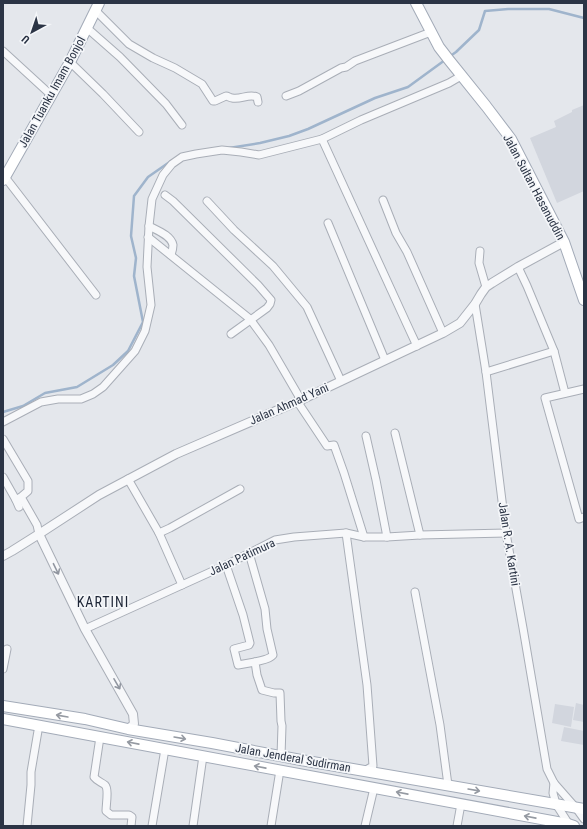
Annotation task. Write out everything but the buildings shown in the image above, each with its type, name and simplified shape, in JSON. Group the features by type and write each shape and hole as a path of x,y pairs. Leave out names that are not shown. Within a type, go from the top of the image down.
{"main road":[{"name":"Jalan Sultan Hasanuddin","path":"416,3 439,47 511,139 564,242 584,300"},
{"name":"Jalan Tuanku Imam Bonjol","path":"4,178 52,95 98,7"},
{"name":"Jalan Jenderal Sudirman","path":"3,706 448,786 580,808"},
{"name":"Jalan Jenderal Sudirman","path":"3,718 461,804 552,824 571,825"},
{"path":"83,734 86,720"},
{"path":"301,760 301,774"}],"street":[{"path":"98,7 129,44 202,84 213,101 226,96 235,98 252,95 257,97 258,102"},
{"path":"87,28 120,57 166,104 182,125"},
{"path":"286,96 296,93 355,61 432,32"},
{"path":"3,52 52,95"},
{"path":"70,62 139,132"},
{"path":"3,422 40,402 58,399 81,399 93,394 103,387 135,351 145,330 151,305 147,267 148,237 152,199 163,175 172,164 182,157 196,154 222,150 259,156 322,140 361,120 449,83 458,73"},
{"path":"322,140 418,346"},
{"path":"4,178 96,295"},
{"path":"165,196 173,201 258,285 271,300 270,304 231,334"},
{"path":"382,200 396,233 407,252 444,333"},
{"path":"207,201 234,230 272,266 307,307 340,381"},
{"path":"328,223 386,360"},
{"path":"149,226 170,239 173,246 171,255"},
{"path":"148,237 250,319 269,345 299,400 327,446 334,444 364,537"},
{"name":"Jalan Ahmad Yani","path":"3,556 99,494 128,478 176,454 299,400 444,333 460,323 486,287 518,267 564,242"},
{"path":"480,250 479,263 486,287"},
{"path":"518,267 554,351 565,394"},
{"name":"Jalan R. A. Kartini","path":"475,304 486,372 506,533 547,769 554,782 580,808 584,818"},
{"path":"486,372 554,351"},
{"path":"584,389 545,398 579,519 584,517"},
{"path":"395,433 420,535"},
{"path":"366,436 387,538"},
{"path":"3,439 28,481 28,491 19,501"},
{"path":"3,477 37,525 39,534 85,629 133,714 134,724 128,729"},
{"path":"128,478 159,533 182,585"},
{"path":"159,533 240,489"},
{"path":"346,533 366,685 373,766 364,771"},
{"name":"Jalan Patimura","path":"85,629 226,565 275,540 346,533 364,537 387,538 420,535 506,533"},
{"path":"226,565 243,615 250,643 249,646 234,649 238,665 272,657 273,655 267,629 265,609 249,553"},
{"path":"415,592 440,725 448,786"},
{"path":"3,669 7,649"},
{"path":"255,662 262,690 280,693 282,726 281,756"},
{"path":"27,826 31,772 39,725"},
{"path":"100,737 94,777 105,785 107,789 106,811 111,815 131,816 132,826"},
{"path":"152,826 165,749"},
{"path":"193,826 203,756"},
{"path":"272,826 280,770"},
{"name":"Jalan R. A. Kartini","path":"554,782 553,793 556,804 571,825"},
{"path":"365,826 374,788"},
{"path":"457,826 461,804"}],"shaded area":[{"path":"584,105 584,191 557,203 530,138 556,127 554,121 572,112 572,110"},
{"path":"576,703 584,705 584,722 573,720"},
{"path":"555,704 574,707 571,727 552,723"},
{"path":"564,727 584,731 584,745 561,741"}],"waterway":[{"path":"449,57 479,30 485,11 508,9 549,9 584,18"},
{"path":"229,148 260,143 289,136 308,129 375,98 408,87 445,60"},
{"path":"3,412 23,406 45,393 77,387 113,365 128,351 143,322 134,276 136,258 131,236 134,196 148,177 171,161"}],"district":[{"name":"KARTINI","path":"103,602"}]}
